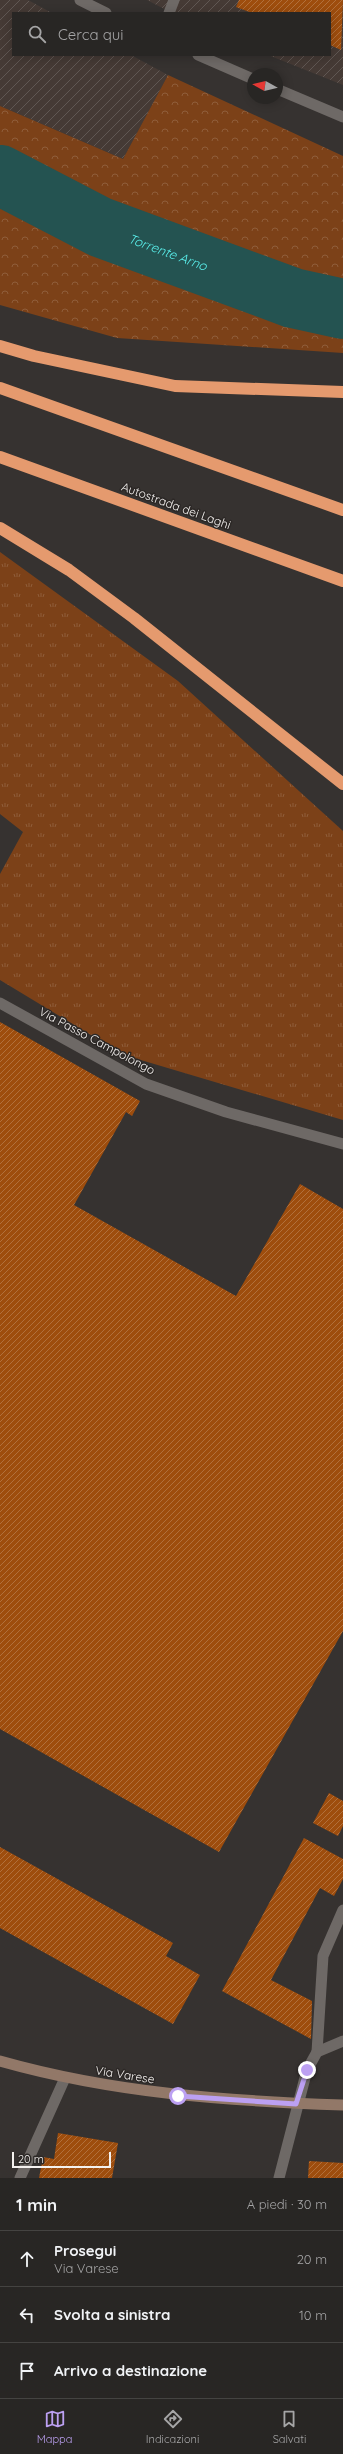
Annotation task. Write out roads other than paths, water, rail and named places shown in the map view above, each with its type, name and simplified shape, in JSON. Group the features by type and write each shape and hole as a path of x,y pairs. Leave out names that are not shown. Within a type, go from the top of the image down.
{"highway":[{"path":"0,346 34,356 175,386 343,392"},
{"path":"0,388 343,510"},
{"name":"Autostrada dei Laghi","path":"0,457 343,580"},
{"path":"0,528 69,570 134,618 343,784"}],"main road":[{"name":"Via Varese","path":"0,2061 65,2078 178,2096 296,2104 343,2105"}],"street":[{"path":"80,0 104,12"},
{"path":"169,12 174,0"},
{"path":"200,56 247,76"},
{"path":"283,92 343,117"},
{"name":"Via Passo Campolongo","path":"1,1004 146,1084 226,1112 343,1144"},
{"path":"279,2178 296,2104 307,2070 317,2052 323,1956 343,1910"},
{"path":"317,2052 343,2041"},
{"path":"20,2178 65,2078"}],"waterway":[{"name":"Torrente Arno","path":"0,175 100,227 293,298 343,309"}]}
